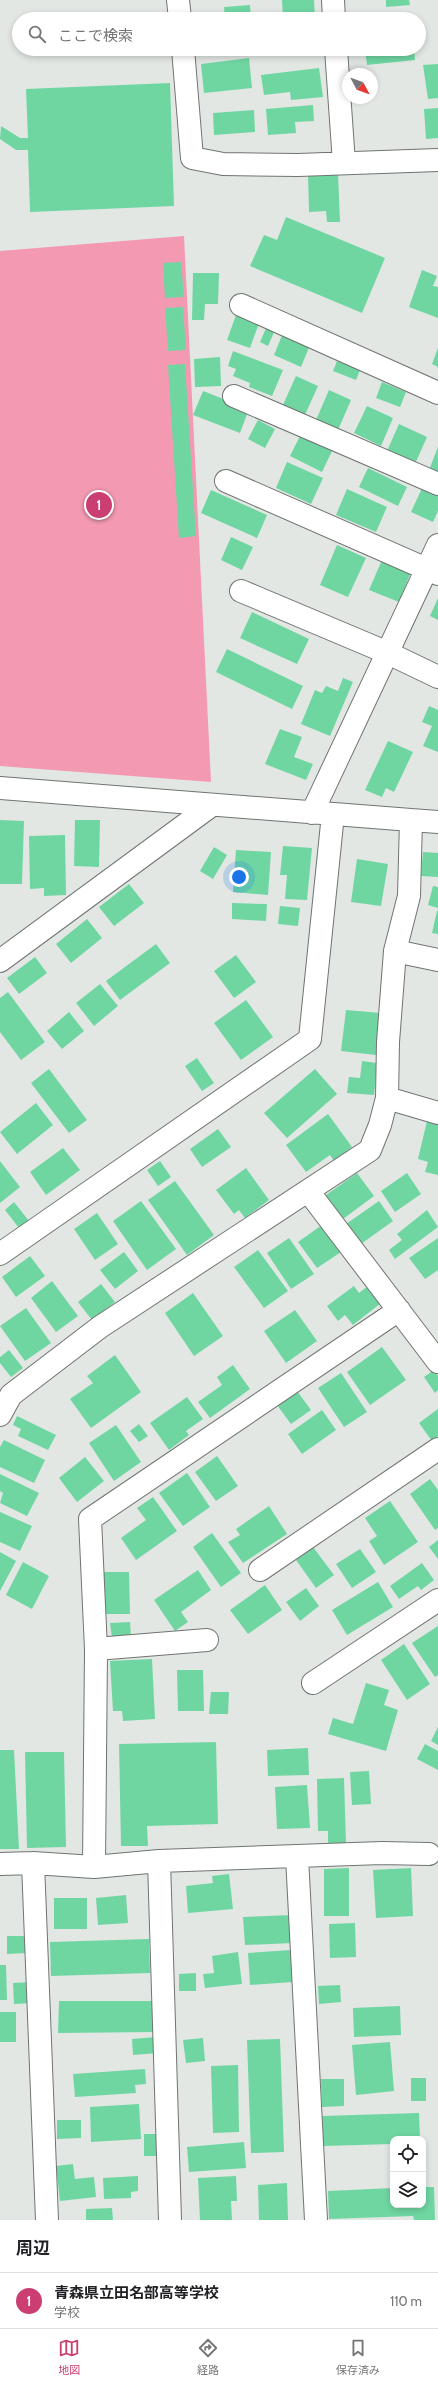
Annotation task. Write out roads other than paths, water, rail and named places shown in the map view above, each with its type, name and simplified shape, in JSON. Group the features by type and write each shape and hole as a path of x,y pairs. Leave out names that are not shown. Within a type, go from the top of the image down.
{"street":[{"path":"178,0 179,12"},
{"path":"333,0 334,12"},
{"path":"184,56 192,158 223,164 344,163 438,160"},
{"path":"336,56 344,163"},
{"path":"241,305 438,393"},
{"path":"234,396 438,484"},
{"path":"226,481 432,572"},
{"path":"312,813 388,653 432,572 438,545"},
{"path":"242,591 388,653 438,677"},
{"path":"0,788 438,822"},
{"path":"0,961 212,805"},
{"path":"0,1254 310,1039 333,814"},
{"path":"0,1415 12,1395 100,1328 370,1150 380,1125 387,1098 388,1042 395,951 409,896 411,820"},
{"path":"395,951 438,960"},
{"path":"387,1098 438,1113"},
{"path":"308,1191 438,1362"},
{"path":"94,1867 96,1649 90,1519 399,1310"},
{"path":"260,1570 438,1449"},
{"path":"313,1683 438,1600"},
{"path":"96,1649 207,1640"},
{"path":"0,1864 33,1863 94,1867 159,1861 382,1853 429,1854"},
{"path":"297,1857 316,2220"},
{"path":"159,1861 170,2220"},
{"path":"33,1863 47,2220"}],"place":[{"name":"青森県立田名部高等学校","path":"99,505"}]}
